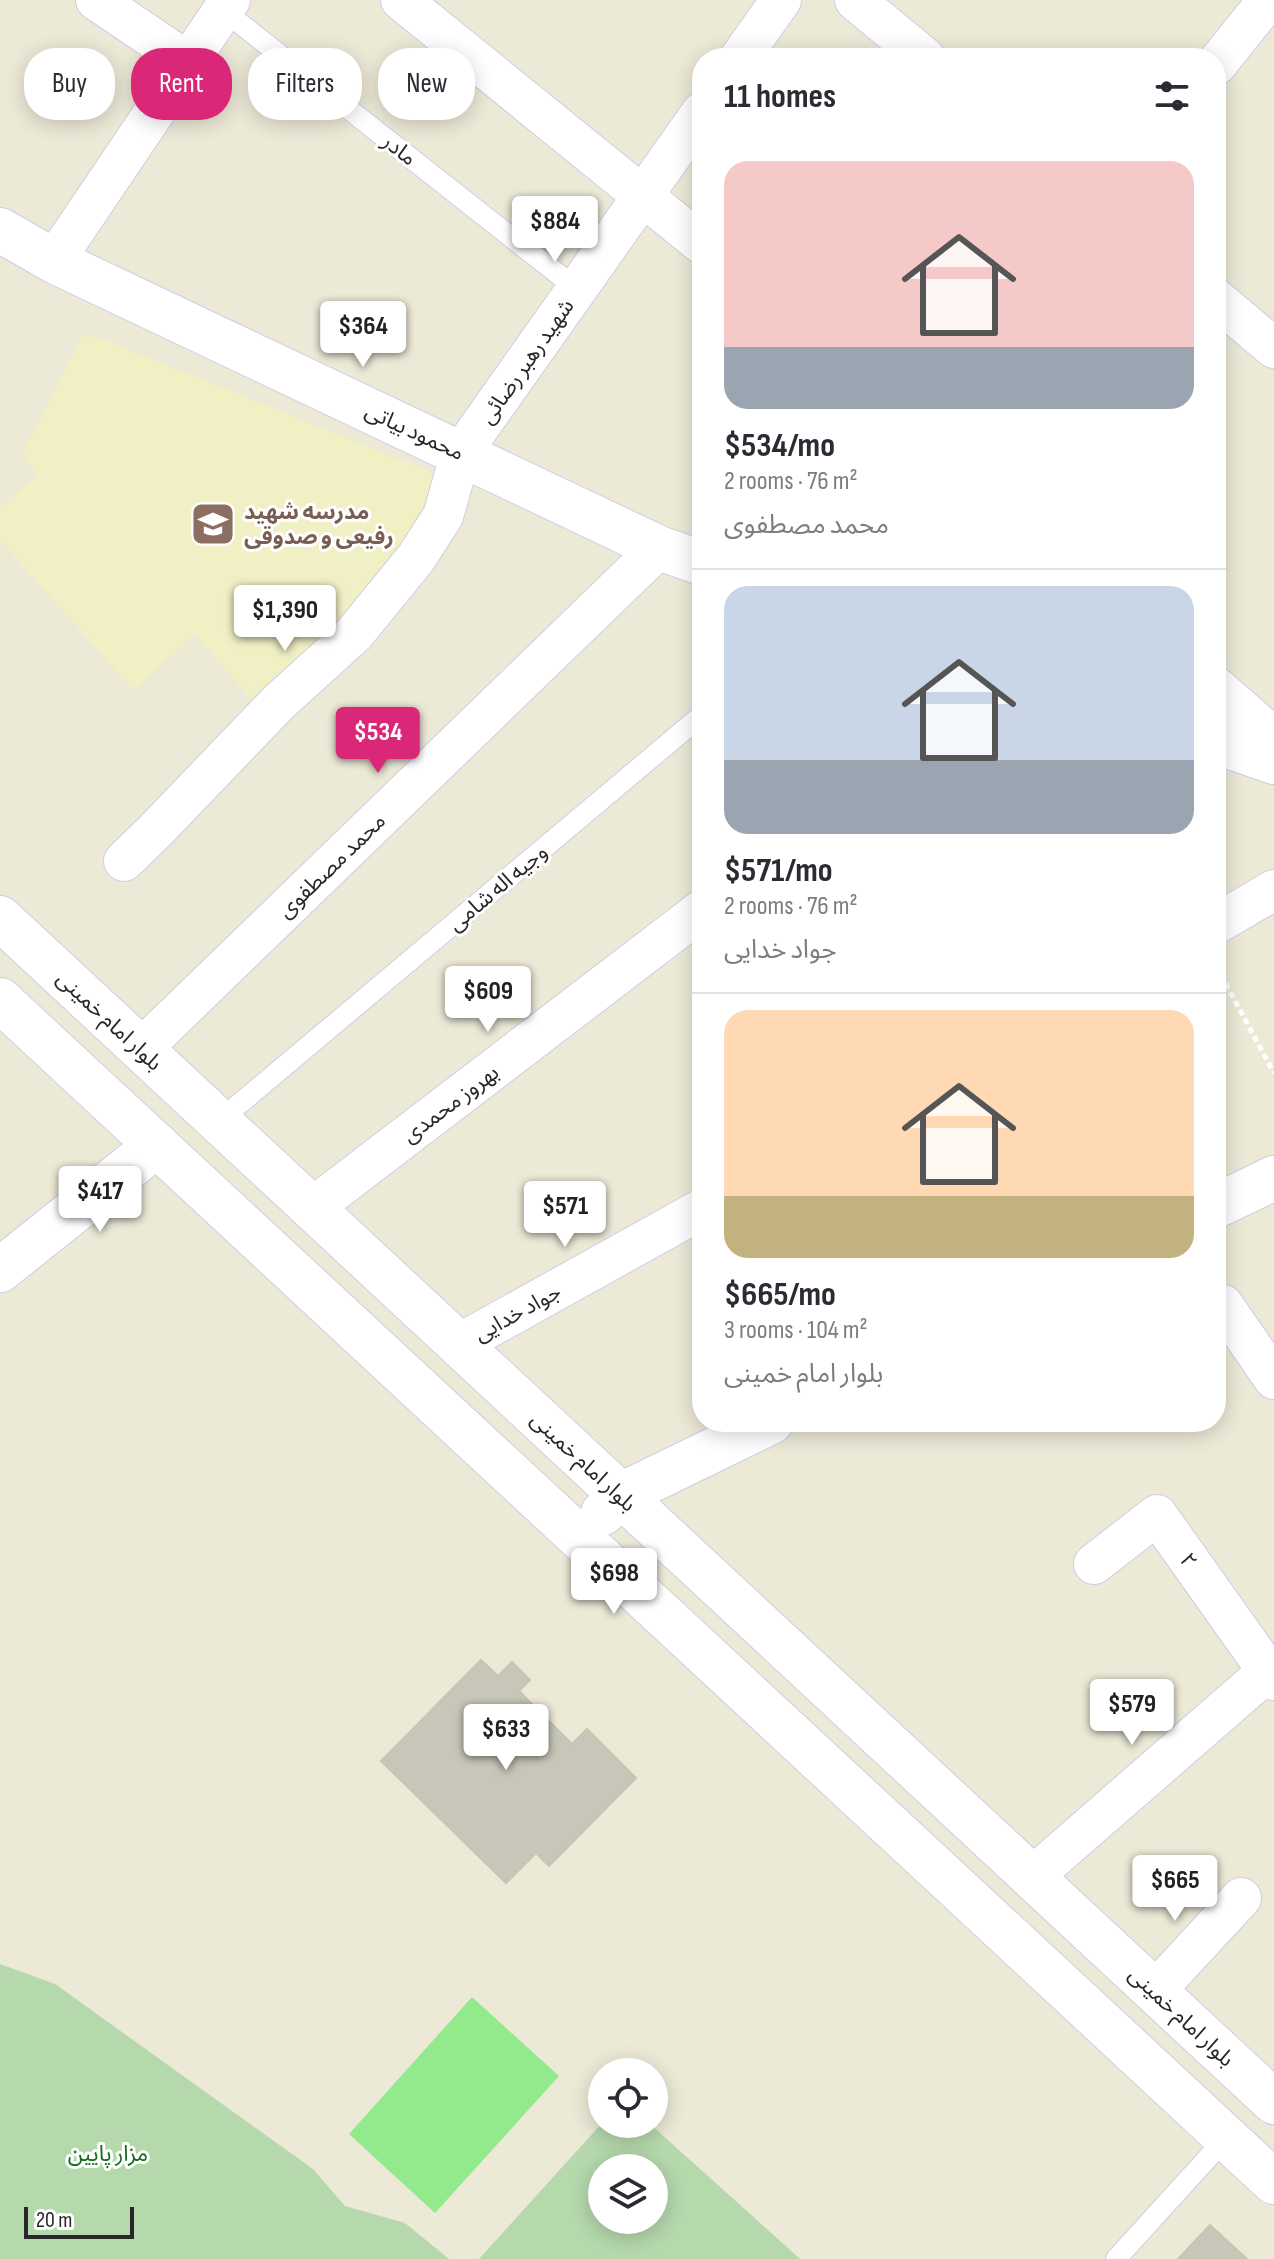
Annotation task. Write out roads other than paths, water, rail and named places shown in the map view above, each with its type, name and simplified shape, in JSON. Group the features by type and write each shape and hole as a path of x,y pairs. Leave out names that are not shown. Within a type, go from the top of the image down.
{"main road":[{"name":"محمود بیاتی","path":"0,230 54,261 659,548 692,560"},
{"path":"1226,745 1274,762"},
{"name":"بلوار امام خمینی","path":"0,918 1274,2102"},
{"path":"0,1000 1274,2182"},
{"path":"0,1270 157,1145"},
{"path":"1226,1201 1274,1178"},
{"path":"580,1538 621,1495 750,1432"}],"street":[{"path":"96,0 167,48"},
{"path":"401,0 692,235"},
{"path":"747,48 781,0"},
{"path":"855,0 913,48"},
{"path":"198,48 227,5"},
{"path":"1226,53 1260,11"},
{"path":"54,261 149,120"},
{"name":"شهید رهبر رضائی","path":"461,453 692,126"},
{"path":"1226,307 1274,348"},
{"path":"124,861 279,702 354,634 416,558 443,516 461,453"},
{"name":"محمد مصطفوی","path":"141,1049 659,548"},
{"path":"1226,696 1274,738"},
{"path":"1226,918 1274,890"},
{"name":"بهروز محمدی","path":"312,1208 692,918"},
{"name":"جواد خدایی","path":"459,1344 692,1215"},
{"path":"1226,1309 1274,1379"},
{"name":"۲","path":"1094,1564 1157,1515 1272,1672"},
{"path":"1032,1877 1272,1672"},
{"path":"1155,1991 1241,1898"}],"lane":[{"name":"مادر","path":"227,5 577,289"},
{"name":"وجیه اله شامی","path":"219,1121 692,723"},
{"path":"1116,2259 1226,2138"}],"place":[{"name":"مدرسه شهید رفیعی و صدوقی","path":"213,524"}],"park label":[{"name":"مزار پایین","path":"108,2153"}]}
